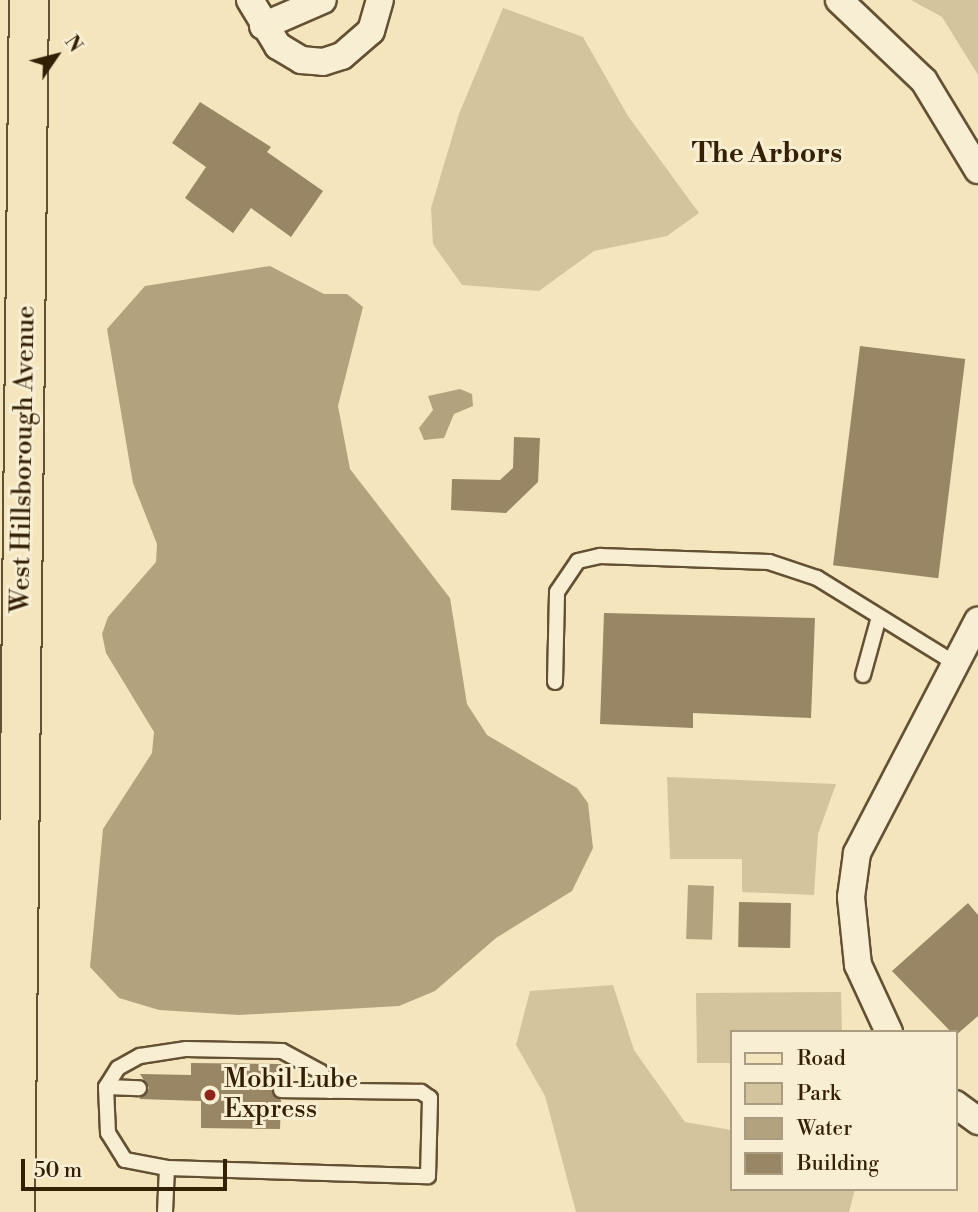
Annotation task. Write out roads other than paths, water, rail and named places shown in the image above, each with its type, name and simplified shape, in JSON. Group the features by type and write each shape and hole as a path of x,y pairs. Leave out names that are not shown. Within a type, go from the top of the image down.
{"main road":[{"name":"West Hillsborough Avenue","path":"15,1212 29,0"}],"street":[{"path":"250,0 263,26 278,46 301,60 323,62 342,57 371,31 380,0"},
{"path":"263,26 323,0"},
{"path":"839,0 924,80 978,170"},
{"path":"888,1030 858,965 851,897 857,853 881,797 958,665 978,621"},
{"path":"957,1105 978,1121"}],"lane":[{"path":"555,682 557,592 578,561 600,555 769,562 817,578 958,665"},
{"path":"863,675 879,617"},
{"path":"281,1090 330,1091 421,1092 429,1098 429,1176 167,1168 125,1160 108,1133 106,1087 118,1068 140,1056 213,1049 303,1057 330,1091"},
{"path":"106,1087 139,1088"},
{"path":"164,1212 167,1168"}],"water":[{"path":"270,266 324,294 347,294 363,307 338,406 350,469 450,598 467,704 487,735 577,788 588,803 593,848 572,891 496,938 435,991 399,1006 239,1015 159,1010 119,998 90,967 103,829 152,753 154,732 106,653 102,634 108,617 156,562 157,544 133,483 107,329 145,286"},
{"path":"460,389 472,394 473,406 454,414 444,438 424,440 419,428 433,410 428,396"},
{"path":"688,885 714,886 712,940 686,939"}],"place":[{"name":"Mobil Lube Express","path":"210,1095"}],"district":[{"name":"The Arbors","path":"767,154"}]}
